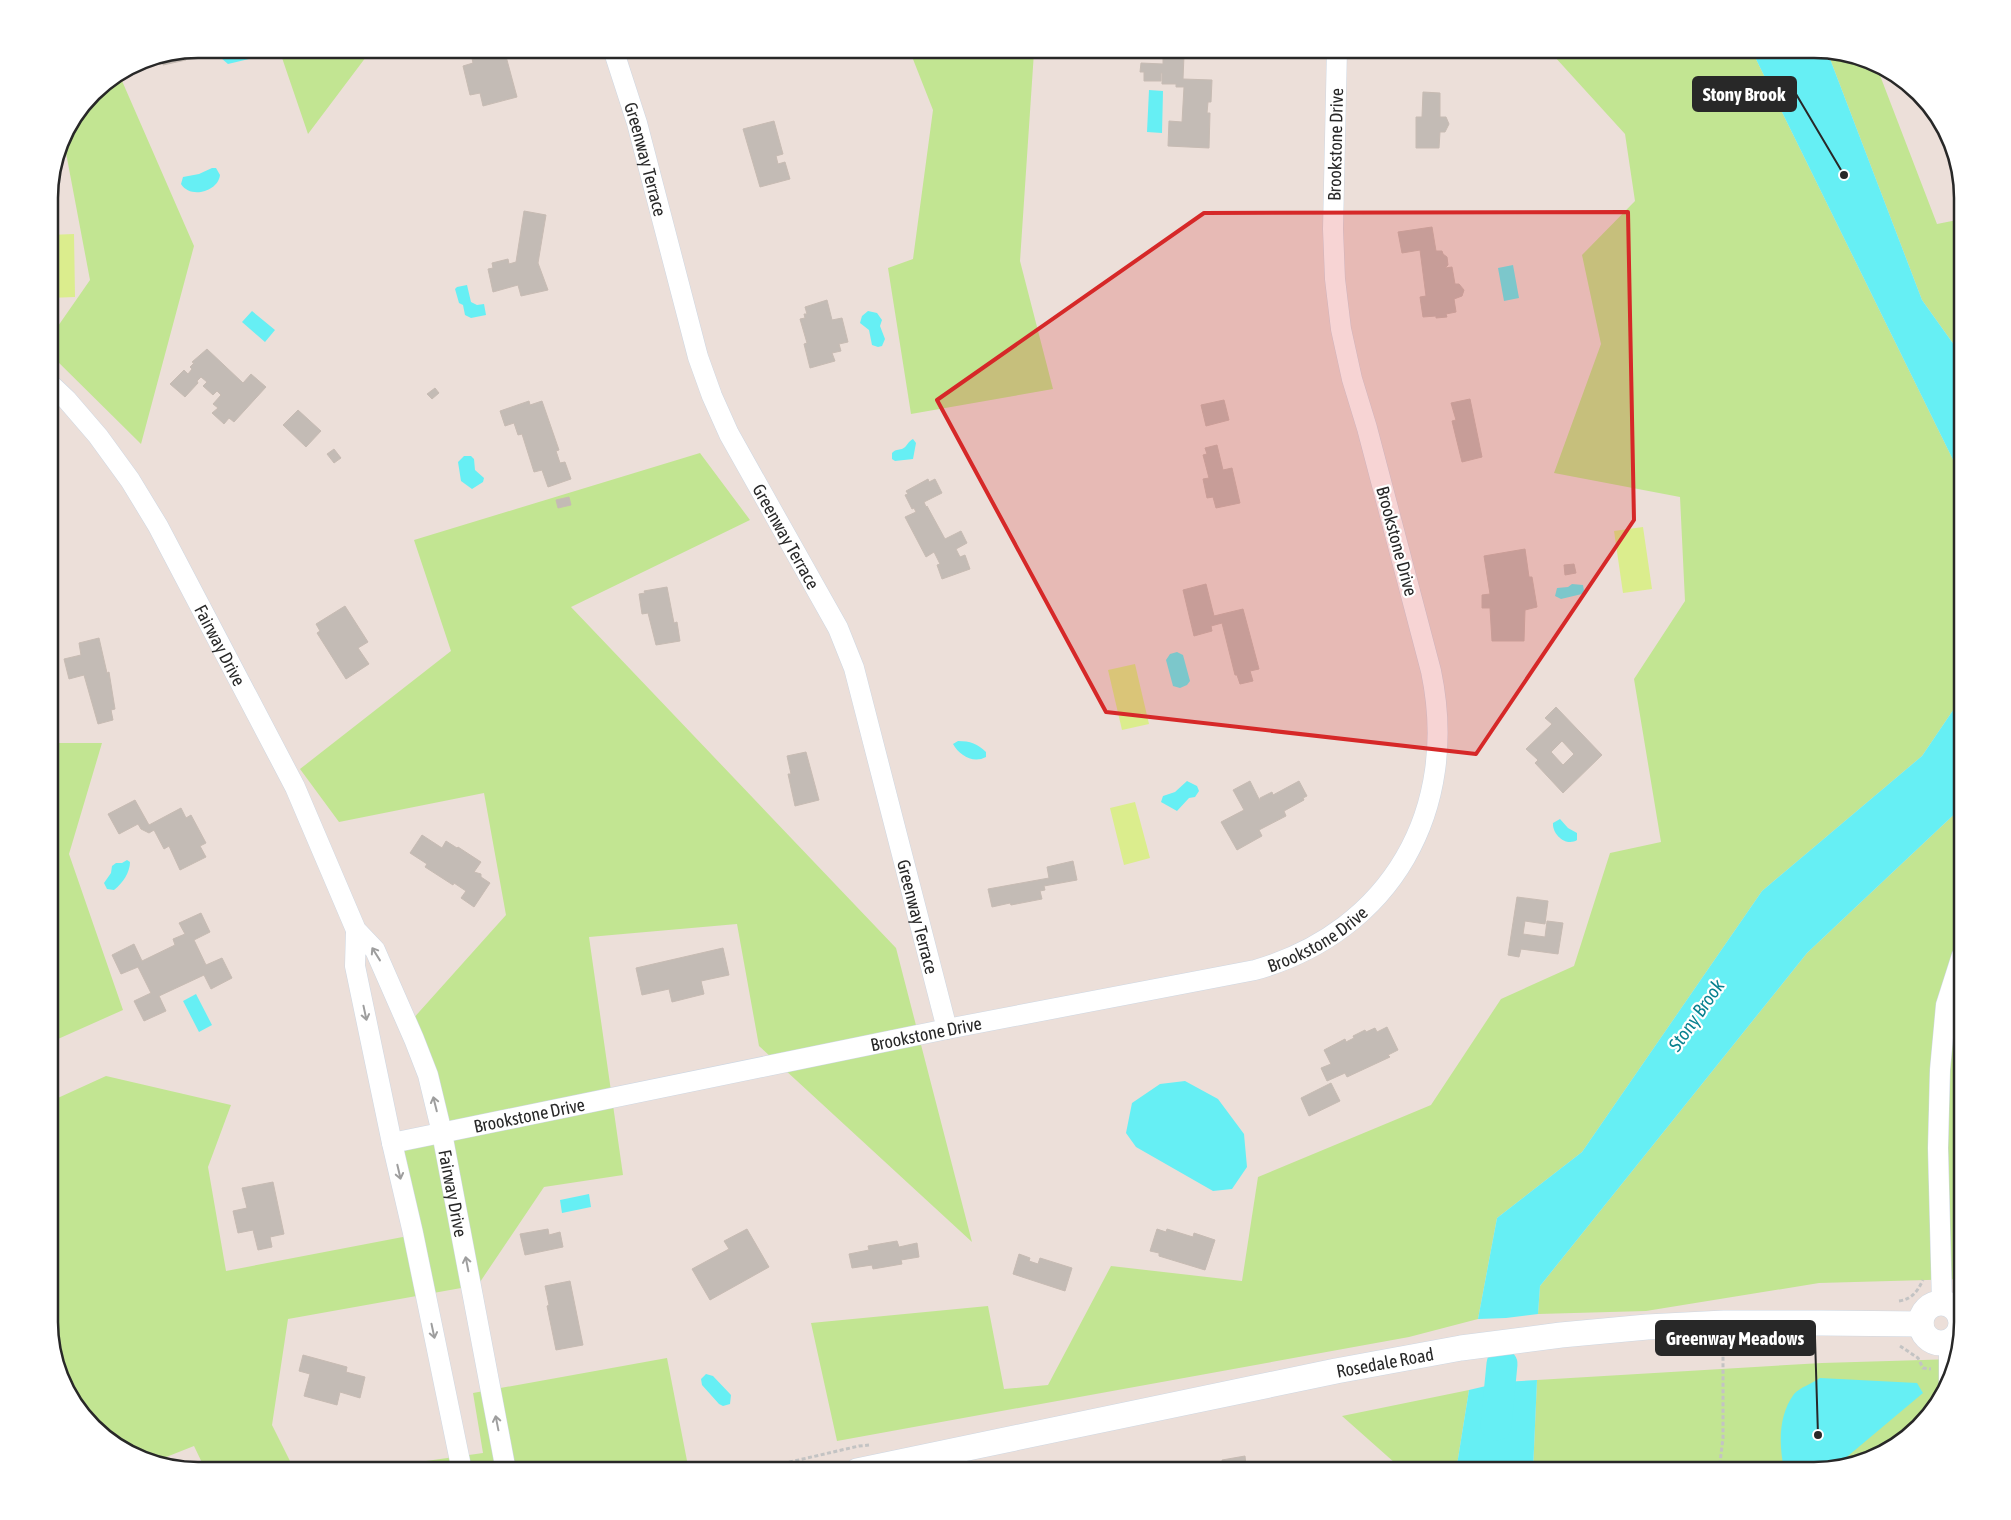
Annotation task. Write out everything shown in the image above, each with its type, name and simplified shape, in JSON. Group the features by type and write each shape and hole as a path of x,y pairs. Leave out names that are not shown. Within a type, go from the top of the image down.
{"street":[{"name":"Greenway Terrace","path":"616,58 636,123 698,357 712,396 729,434 834,620 854,668 947,1029"},
{"name":"Brookstone Drive","path":"392,1143 947,1029 1254,970 1283,961 1314,947 1346,926 1371,902 1390,880 1408,852 1423,821 1432,792 1438,759 1439,725 1436,695 1368,428 1352,379 1341,330 1335,279 1333,228 1337,58"},
{"name":"Fairway Drive","path":"58,391 98,436 130,480 158,526 295,787 356,930 375,950 414,1040 428,1074 442,1132 504,1462"},
{"name":"Fairway Drive","path":"356,930 355,966 460,1462"},
{"path":"1942,1303 1938,1148 1940,1070 1946,1005 1954,980"},
{"path":"1952,1339 1944,1343 1931,1341 1926,1336 1921,1324 1929,1307 1942,1303 1954,1307"},
{"name":"Rosedale Road","path":"900,1462 1336,1371 1461,1348 1561,1335 1648,1327 1724,1323 1921,1324"}],"lane":[{"path":"1943,1375 1944,1343"}],"path":[{"path":"1720,1462 1724,1323"},
{"path":"1723,1350 1821,1345"},
{"path":"1898,1345 1918,1358 1923,1368 1943,1370"}],"highlighted area":[{"path":"1628,212 1634,520 1476,754 1106,712 937,400 1204,213"}],"green space":[{"path":"282,58 365,58 308,134"},
{"path":"913,58 1034,58 1020,261 1053,389 911,414 888,268 913,259 933,110"},
{"path":"1556,58 1755,58 1954,462 1954,709 1922,756 1762,891 1582,1152 1497,1218 1478,1319 1409,1337 837,1441 811,1323 988,1306 1004,1389 1048,1385 1111,1266 1242,1281 1258,1177 1431,1105 1501,999 1574,966 1610,853 1661,842 1634,679 1685,601 1680,497 1554,473 1601,344 1582,255 1635,201 1625,134"},
{"path":"1830,59 1858,65 1880,74 1937,224 1954,221 1954,345 1922,300"},
{"path":"122,80 194,246 141,444 58,362 58,326 90,280 66,151 76,128 87,112 105,92"},
{"path":"74,234 75,297 58,298 58,235"},
{"path":"700,453 750,520 571,607 896,948 972,1242 759,1046 737,924 589,937 623,1175 544,1187 478,1285 288,1319 272,1425 290,1462 202,1462 194,1446 164,1458 153,1455 128,1444 105,1428 92,1415 76,1392 62,1358 58,1331 58,1098 106,1076 231,1105 208,1167 226,1271 408,1236 392,1137 445,1126 411,1021 506,915 484,793 339,822 300,769 451,651 414,540"},
{"path":"1643,527 1652,589 1623,593 1614,531"},
{"path":"1135,664 1149,724 1122,730 1108,670"},
{"path":"58,743 102,743 69,854 123,1010 58,1039"},
{"path":"1135,802 1150,858 1124,865 1110,808"},
{"path":"1954,815 1954,1279 1819,1283 1646,1311 1538,1314 1540,1286 1807,953"},
{"path":"667,1358 687,1462 419,1462 483,1453 473,1393"},
{"path":"1949,1359 1935,1392 1919,1415 1906,1428 1875,1448 1849,1458 1813,1462 1533,1462 1537,1380 1822,1363"},
{"path":"1469,1390 1457,1462 1394,1462 1342,1416"}],"water":[{"path":"221,58 253,58 228,64"},
{"path":"1755,58 1830,59 1922,300 1954,345 1954,462"},
{"path":"1149,90 1163,91 1162,133 1147,132"},
{"path":"216,168 220,175 218,181 209,189 203,192 191,191 185,189 181,184 183,177 199,174"},
{"path":"1513,265 1519,298 1504,301 1498,268"},
{"path":"467,285 471,302 477,305 484,304 486,315 471,318 465,315 463,305 459,303 455,289"},
{"path":"252,311 275,330 265,342 242,322"},
{"path":"868,311 877,313 882,320 880,326 885,339 882,346 872,345 869,330 860,323 862,316"},
{"path":"913,439 916,443 913,459 895,461 892,459 892,453 904,448"},
{"path":"464,456 471,456 474,459 475,470 484,478 483,482 472,489 461,481 458,462"},
{"path":"1572,584 1583,585 1584,591 1582,594 1561,599 1555,596 1557,588 1568,587"},
{"path":"1177,652 1183,655 1190,681 1187,685 1180,688 1173,686 1166,660 1170,654"},
{"name":"Stony Brook","path":"1954,709 1954,815 1807,953 1540,1286 1538,1314 1478,1319 1497,1218 1582,1152 1762,891 1922,756"},
{"path":"958,741 977,745 986,752 986,757 971,759 963,755 953,744"},
{"path":"1187,781 1197,786 1199,791 1195,797 1189,798 1177,811 1161,802 1163,796 1175,792"},
{"path":"1560,819 1568,828 1577,833 1577,840 1573,842 1564,841 1557,835 1553,823"},
{"path":"127,860 130,862 130,866 123,881 114,890 107,889 104,883 111,873 112,866"},
{"path":"196,994 212,1025 199,1032 183,1001"},
{"path":"1185,1081 1218,1099 1244,1134 1247,1167 1232,1189 1213,1191 1136,1147 1126,1133 1132,1103 1160,1084"},
{"path":"589,1194 591,1207 562,1213 560,1200"},
{"path":"706,1374 713,1376 731,1395 730,1404 723,1406 719,1404 702,1385 701,1379"},
{"path":"1820,1378 1917,1383 1923,1393 1845,1459 1813,1462 1783,1462 1781,1450 1782,1421 1794,1394"},
{"path":"1537,1380 1533,1462 1457,1462 1469,1390 1503,1382"}],"building":[{"path":"186,58 186,60 163,65 162,62"},
{"path":"472,58 506,58 517,97 483,106 480,93 470,95 463,66 473,63"},
{"path":"1163,58 1184,58 1183,79 1212,80 1211,102 1208,102 1207,113 1210,113 1209,148 1168,146 1169,121 1182,122 1184,87 1176,87 1176,84 1162,84 1162,73 1161,81 1144,81 1144,72 1140,72 1141,63 1163,64"},
{"path":"1423,92 1440,93 1440,117 1446,117 1449,124 1445,132 1440,132 1439,148 1416,148 1416,117 1422,117"},
{"path":"774,121 783,154 776,156 778,164 785,162 790,179 760,187 743,129"},
{"path":"524,211 546,215 538,263 548,290 521,296 518,285 493,292 488,269 493,268 492,263 508,259 509,264 516,262"},
{"path":"1432,227 1436,251 1442,251 1447,257 1448,265 1445,268 1452,267 1455,284 1459,284 1464,290 1462,296 1454,299 1456,312 1446,314 1447,317 1423,317 1420,297 1426,296 1420,250 1402,253 1398,232"},
{"path":"827,300 832,320 842,318 848,342 839,344 841,351 832,353 835,361 810,368 804,344 807,343 800,319 805,318 804,314 807,314 805,307"},
{"path":"207,349 243,383 251,374 266,387 234,422 229,418 224,424 212,413 218,408 213,404 221,395 217,391 213,395 203,386 207,382 201,377 185,397 170,384 184,370 188,374 192,369 190,367 194,363 192,362"},
{"path":"435,388 439,393 432,399 427,394"},
{"path":"1470,399 1482,457 1462,462 1452,421 1456,420 1451,403"},
{"path":"1224,400 1229,420 1206,426 1201,405"},
{"path":"529,401 530,405 542,401 559,450 556,451 560,463 565,462 571,479 548,487 542,470 534,472 522,434 518,435 514,423 505,426 500,411"},
{"path":"298,410 321,431 306,447 283,425"},
{"path":"1217,445 1223,470 1232,468 1240,503 1216,508 1213,497 1207,498 1203,479 1209,478 1203,455 1207,454 1205,448"},
{"path":"334,449 341,458 334,463 327,454"},
{"path":"928,479 929,482 935,479 942,493 924,502 945,539 961,531 967,543 956,549 960,557 965,555 970,569 942,579 937,565 940,564 934,552 926,557 905,517 916,512 914,508 912,509 905,495 908,494 906,491"},
{"path":"569,497 571,505 558,508 556,500"},
{"path":"1525,549 1529,577 1532,577 1537,607 1525,610 1524,641 1492,641 1490,608 1482,608 1482,595 1490,594 1484,556"},
{"path":"1574,564 1576,573 1565,575 1564,565"},
{"path":"1206,584 1214,616 1243,609 1259,669 1250,671 1253,681 1240,684 1237,675 1235,675 1222,623 1211,626 1212,631 1194,636 1183,590"},
{"path":"667,587 674,623 677,622 680,641 656,645 648,613 642,614 639,594 645,593 644,591"},
{"path":"345,606 368,642 358,648 369,664 346,679 317,633 320,631 316,624"},
{"path":"99,638 107,673 109,672 115,709 111,710 113,720 98,724 84,675 69,679 64,659 81,655 79,643"},
{"path":"1556,707 1602,755 1563,793 1535,763 1538,760 1526,749 1552,724 1545,718","holes":["1562,741 1574,754 1563,765 1551,752"]},
{"path":"806,752 819,800 795,806 788,774 791,774 787,756"},
{"path":"1250,781 1260,801 1260,798 1272,792 1273,795 1299,781 1307,796 1303,798 1304,800 1284,811 1286,816 1259,830 1262,836 1237,850 1221,822 1244,810 1233,790"},
{"path":"135,800 149,825 181,808 186,818 191,815 206,843 200,846 206,857 180,870 169,846 164,849 154,830 149,833 141,829 138,824 119,834 108,814"},
{"path":"422,835 442,848 446,841 481,862 474,872 481,874 481,877 490,883 474,907 461,898 466,891 425,867 427,864 410,853"},
{"path":"1073,861 1077,880 1044,886 1045,890 1040,891 1042,899 992,907 988,889 1049,878 1047,867"},
{"path":"1517,897 1548,901 1545,924 1525,921 1523,934 1545,937 1547,921 1563,923 1558,954 1521,949 1519,957 1508,955"},
{"path":"201,913 210,932 194,940 206,965 222,958 232,978 211,989 204,975 159,996 166,1011 144,1021 134,1001 151,993 138,967 121,974 112,955 134,944 142,961 175,945 173,939 185,934 179,923"},
{"path":"723,948 729,975 701,981 704,994 672,1002 669,989 642,995 636,968"},
{"path":"1387,1027 1398,1050 1388,1055 1390,1057 1347,1077 1345,1073 1327,1081 1321,1068 1331,1064 1324,1050 1345,1039 1346,1042 1365,1030 1366,1032 1375,1028 1377,1032"},
{"path":"1331,1083 1340,1101 1309,1116 1301,1098"},
{"path":"273,1182 284,1234 270,1237 272,1247 258,1250 253,1230 238,1233 233,1211 247,1208 242,1188"},
{"path":"548,1229 549,1235 560,1232 563,1247 525,1255 520,1234"},
{"path":"747,1229 769,1267 710,1300 692,1269 729,1249 724,1241"},
{"path":"1157,1229 1166,1232 1167,1229 1193,1237 1194,1233 1215,1240 1205,1270 1159,1256 1159,1253 1150,1251"},
{"path":"897,1241 899,1247 917,1243 919,1257 901,1260 902,1264 873,1269 872,1265 852,1268 849,1254 869,1250 868,1246"},
{"path":"1019,1254 1030,1258 1029,1261 1038,1264 1040,1258 1072,1268 1065,1291 1013,1274"},
{"path":"570,1281 583,1345 556,1350 545,1286"},
{"path":"303,1355 347,1367 346,1372 365,1377 360,1398 340,1392 337,1405 304,1396 310,1374 299,1371"},
{"path":"1245,1456 1246,1462 1222,1462 1222,1460"}],"waterway":[{"name":"Stony Brook","path":"1496,1425 1502,1364"}],"place":[{"name":"Stony Brook","path":"1844,175"},
{"name":"Greenway Meadows","path":"1818,1435"}]}
